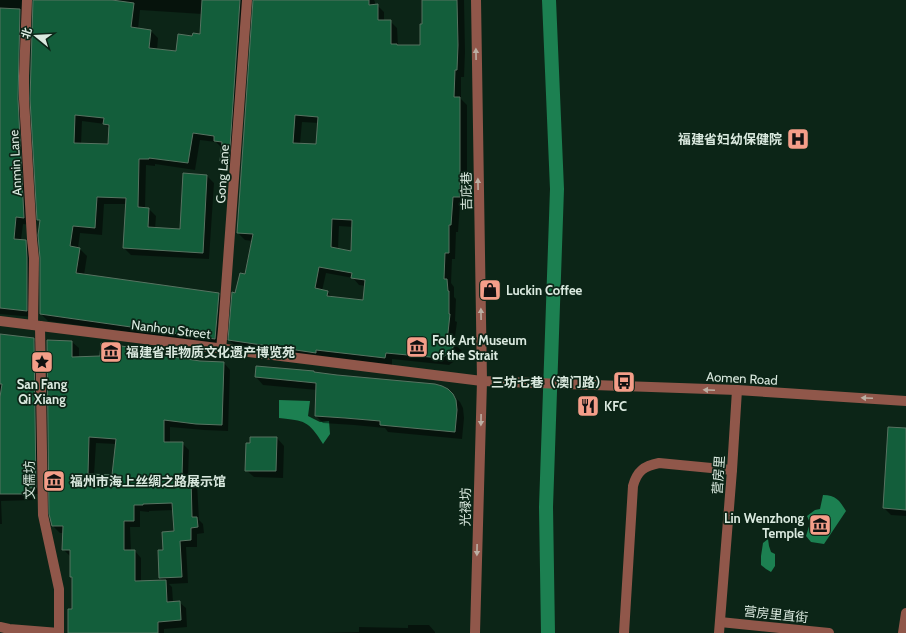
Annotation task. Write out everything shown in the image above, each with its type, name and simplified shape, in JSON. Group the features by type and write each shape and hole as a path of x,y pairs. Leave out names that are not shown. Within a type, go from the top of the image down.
{"street":[{"name":"Anmin Lane","path":"27,0 24,99 34,258 36,325"},
{"name":"Gong Lane","path":"221,349 224,329 247,0"},
{"name":"吉庇巷","path":"476,0 482,381"},
{"name":"Nanhou Street","path":"0,321 482,381"},
{"name":"文儒坊","path":"36,325 43,515 59,589 59,633"},
{"name":"Aomen Road","path":"482,381 737,390 906,401"},
{"name":"光禄坊","path":"475,633 482,381"},
{"name":"营房里","path":"719,633 737,390"},
{"path":"624,633 633,486 635,478 644,468 652,464 659,463 732,470"},
{"path":"903,633 906,613"},
{"name":"营房里直街","path":"720,622 828,633"},
{"path":"0,627 59,633"}],"shaded area":[{"path":"279,400 310,401 308,416 320,422 329,421 330,434 323,444 313,430 305,423 279,418"},
{"path":"823,495 831,496 837,499 846,511 824,544 811,542 806,536 810,523 807,516 815,510 820,509"},
{"path":"768,539 771,552 775,554 775,566 771,572 761,565 763,543"}],"building":[{"path":"33,0 112,0 134,3 131,27 151,30 149,48 176,51 178,34 192,36 193,33 200,34 202,0 240,0 229,162 220,161 222,142 214,141 214,136 193,133 188,163 149,158 139,159 138,207 149,208 148,227 180,229 183,173 207,175 203,253 123,248 126,198 97,197 95,228 73,226 70,246 80,248 76,273 219,293 215,339 40,314 40,258 38,235 40,220 37,220 30,99","holes":["75,115 104,118 103,124 109,125 108,144 74,143"]},
{"path":"253,0 369,0 369,5 378,4 378,20 391,20 391,44 420,45 422,0 457,0 458,45 454,97 460,97 460,197 453,197 451,225 449,225 449,253 445,253 444,279 447,279 450,314 447,342 456,343 449,353 441,358 386,353 385,358 316,350 316,353 228,340 232,292 235,293 240,273 245,274 253,234 237,233","holes":["295,115 318,117 316,144 293,143","332,219 352,220 351,251 331,247","319,267 352,273 351,278 365,280 363,300 327,296 328,291 315,288"]},
{"path":"0,8 20,9 18,99 24,218 16,217 14,239 26,240 27,311 0,308"},
{"path":"0,334 34,338 36,488 27,488 27,494 0,494 0,397 2,384 0,384"},
{"path":"47,340 72,341 72,357 100,356 101,343 128,347 127,353 154,357 154,354 200,361 224,362 222,425 196,424 164,420 164,442 183,442 182,476 191,476 192,517 197,517 198,527 191,528 191,540 180,541 182,577 159,578 158,550 163,550 162,532 174,531 172,503 134,505 134,521 124,521 124,550 135,550 135,581 166,580 167,602 180,601 181,620 158,622 158,633 68,633 68,609 72,609 70,550 62,550 63,526 52,526 49,514","holes":["89,437 116,439 112,475 88,474"]},
{"path":"256,366 435,384 442,386 453,394 456,400 457,410 455,432 380,425 380,421 315,416 316,383 255,377"},
{"path":"888,427 906,428 906,510 883,508"},
{"path":"250,437 277,437 276,471 245,471 246,443 250,443"}],"waterway":[{"path":"548,633 546,507 557,189 549,0"}],"place":[{"name":"福建省妇幼保健院","path":"798,139"},
{"name":"Luckin Coffee","path":"490,290"},
{"name":"Folk Art Museum of the Strait","path":"417,347"},
{"name":"福建省非物质文化遗产博览苑","path":"111,352"},
{"name":"San Fang Qi Xiang","path":"42,362"},
{"name":"三坊七巷（澳门路）","path":"624,382"},
{"name":"KFC","path":"588,406"},
{"name":"福州市海上丝绸之路展示馆","path":"54,481"},
{"name":"Lin Wenzhong Temple","path":"820,525"}]}
